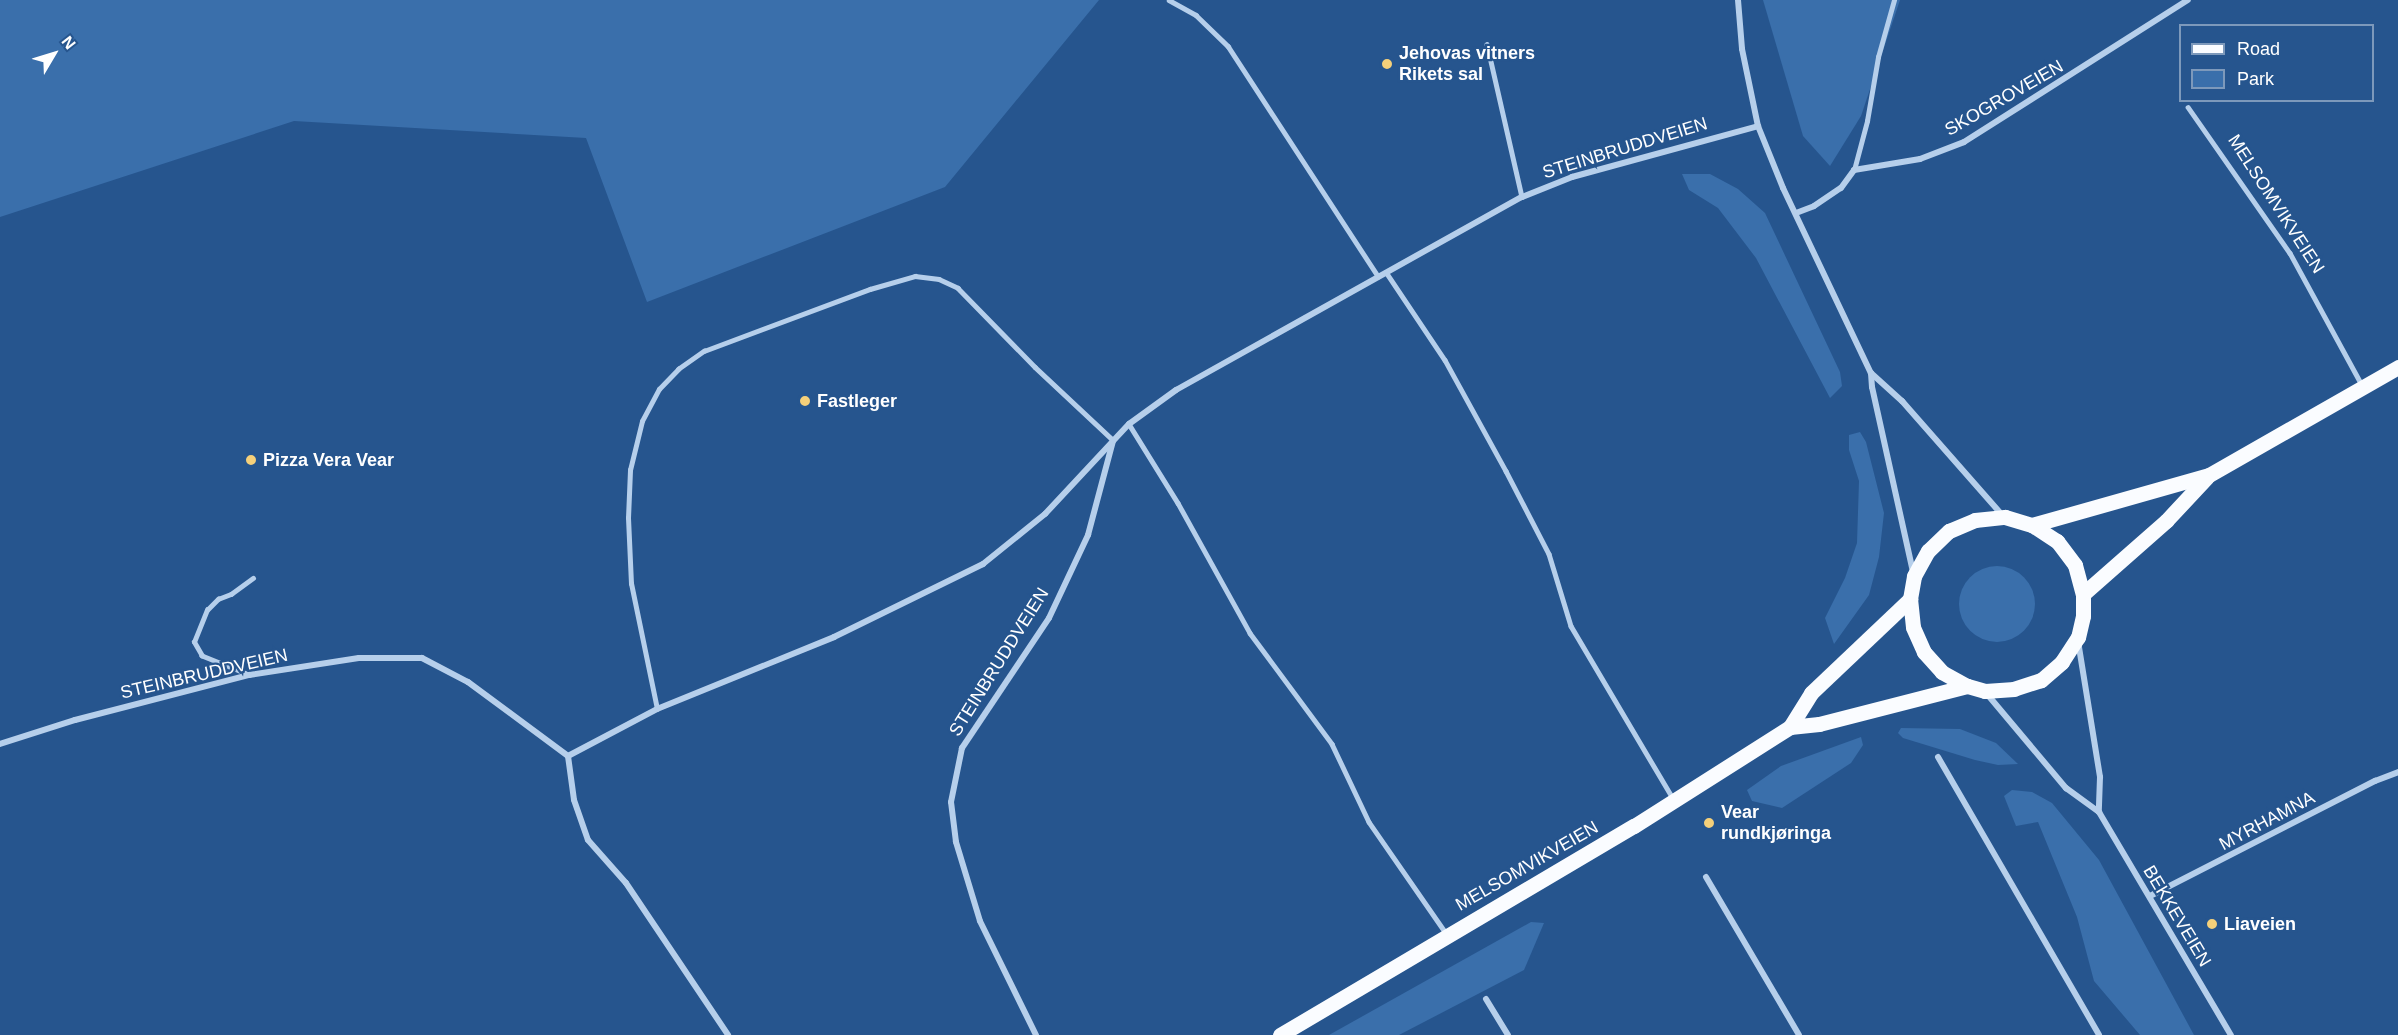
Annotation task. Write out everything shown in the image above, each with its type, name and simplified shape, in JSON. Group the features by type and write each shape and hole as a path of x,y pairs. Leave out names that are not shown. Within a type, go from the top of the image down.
{"main road":[{"path":"2032,525 2209,475 2398,367"},
{"path":"2083,594 2166,521 2209,475"},
{"name":"MELSOMVIKVEIEN","path":"2005,517 2032,525 2057,541 2074,565 2083,594 2083,616 2078,637 2062,662 2041,680 2014,689 1985,691 1967,686 1942,672 1924,652 1913,627 1910,599 1914,576 1928,551 1949,531 1975,520 2005,517"},
{"name":"MELSOMVIKVEIEN","path":"1280,1035 1674,801 1790,727 1811,693 1910,599"},
{"name":"MELSOMVIKVEIEN","path":"1790,727 1819,724 1967,686"}],"street":[{"path":"1738,0 1742,50 1758,126 1783,188 1871,373 1872,387 1914,576"},
{"name":"SKOGROVEIEN","path":"1854,170 1920,159 1964,142 2188,0"},
{"name":"STEINBRUDDVEIEN","path":"0,744 75,720 249,675 359,658 422,658 468,682 568,756 657,709 834,637 982,564 1045,514 1129,424 1176,390 1521,197 1572,177 1758,126"},
{"path":"1796,213 1814,206 1841,188 1854,170"},
{"path":"1871,373 1902,401 2005,517"},
{"name":"STEINBRUDDVEIEN","path":"1036,1035 980,921 956,842 951,802 962,748 1049,618 1088,535 1113,440"},
{"path":"2078,637 2100,777 2099,812"},
{"name":"BEKKEVEIEN","path":"1985,691 2066,788 2099,812 2133,872 2151,896 2231,1035"},
{"path":"568,756 574,800 588,840 626,883 728,1035"},
{"path":"1938,757 2099,1035"},
{"name":"MYRHAMNA","path":"2151,896 2375,781 2398,772"},
{"path":"1706,877 1799,1035"},
{"path":"1486,999 1508,1035"}],"lane":[{"path":"1169,0 1196,15 1228,46 1378,276"},
{"path":"1854,170 1867,121 1878,57 1894,0"},
{"path":"1487,44 1521,197"},
{"name":"MELSOMVIKVEIEN","path":"2188,106 2290,253 2363,388"},
{"path":"1386,272 1445,360 1506,471 1549,554 1571,626 1674,801"},
{"path":"657,709 631,584 628,518 630,470 642,421 659,389 678,369 704,351 870,289 915,276 939,279 958,288 1035,367 1113,440"},
{"path":"1129,424 1178,503 1250,633 1332,744 1369,822 1448,935"},
{"path":"249,675 202,656 194,642 207,610 219,599 231,594 253,578"}],"green space":[{"path":"0,0 1099,0 945,187 647,302 586,138 294,121 0,217"},
{"path":"1763,0 1900,0 1861,116 1830,166 1803,136"},
{"path":"1682,174 1710,174 1738,189 1765,213 1840,372 1842,386 1830,398 1756,258 1718,208 1689,190"},
{"path":"1860,432 1866,442 1884,513 1879,557 1869,595 1834,644 1825,618 1845,578 1857,543 1859,481 1849,450 1849,435"},
{"path":"1997,566 2012,569 2024,577 2032,589 2035,604 2032,619 2024,631 2012,639 1997,642 1982,639 1970,631 1962,619 1959,604 1962,589 1970,577 1982,569"},
{"path":"1901,728 1960,729 1996,743 2018,764 1998,765 1975,760 1903,738 1898,733"},
{"path":"1861,737 1863,745 1851,763 1782,808 1752,801 1747,790 1781,766"},
{"path":"2012,790 2032,792 2052,803 2099,860 2194,1035 2140,1035 2094,981 2077,917 2038,822 2016,826 2004,796"},
{"path":"1531,922 1544,923 1524,970 1399,1035 1329,1035"}],"place":[{"name":"Jehovas vitners Rikets sal","path":"1387,64"},
{"name":"Fastleger","path":"805,401"},
{"name":"Pizza Vera Vear","path":"251,460"},
{"name":"Vear rundkjøringa","path":"1709,823"},
{"name":"Liaveien","path":"2212,924"}]}
